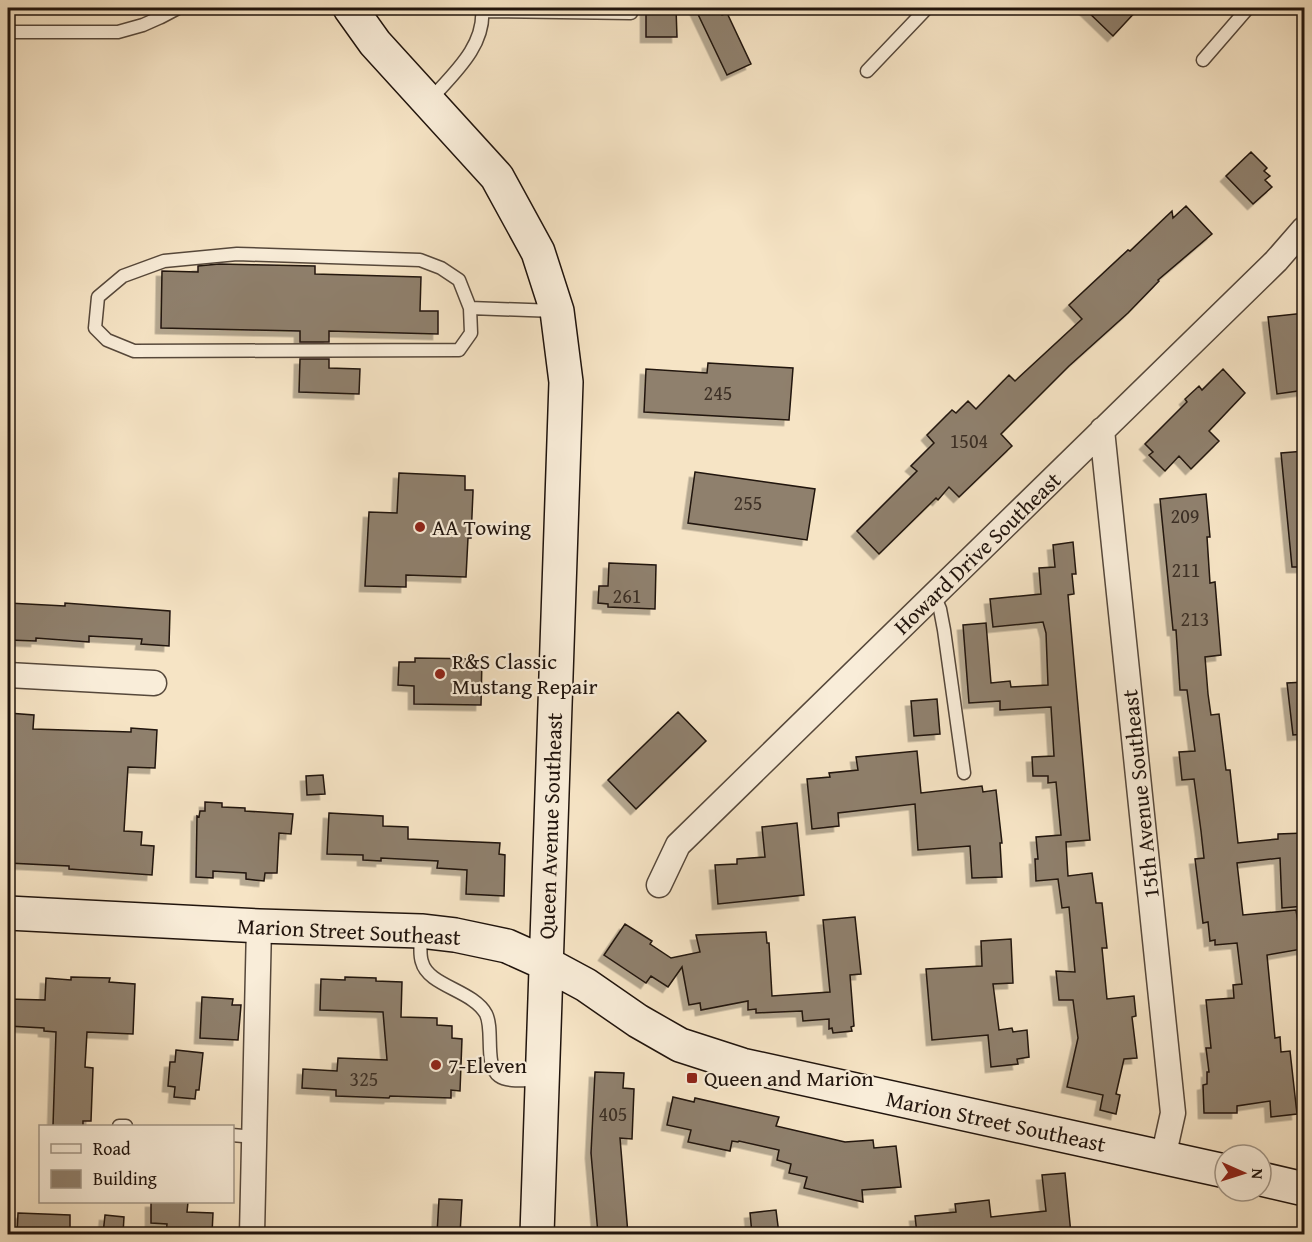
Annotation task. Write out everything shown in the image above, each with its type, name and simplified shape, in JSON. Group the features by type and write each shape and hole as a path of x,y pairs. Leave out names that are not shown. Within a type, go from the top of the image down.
{"street":[{"name":"Queen Avenue Southeast","path":"350,8 375,43 497,177 538,252 557,311 566,382 537,1234"},
{"name":"Howard Drive Southeast","path":"659,885 678,845 1276,261 1305,229"},
{"name":"15th Avenue Southeast","path":"1102,430 1173,1113 1163,1158"},
{"path":"8,675 153,683"},
{"name":"Marion Street Southeast","path":"8,914 421,931 455,935 507,946 546,964 586,985 638,1021 680,1045 716,1057 742,1065 1213,1168"},
{"path":"252,1234 243,1136 259,926"},
{"path":"1273,1182 1305,1189"}],"lane":[{"path":"8,32 118,32 143,25 160,12 178,8"},
{"path":"867,71 927,8"},
{"path":"1203,60 1248,8"},
{"path":"429,102 470,54 479,32 482,9 631,13"},
{"path":"237,254 420,260 441,268 459,280 470,309 471,333 459,350 134,351 107,340 95,328 98,297 123,276 164,261 237,254"},
{"path":"470,309 557,311"},
{"path":"934,595 945,630 964,773"},
{"path":"421,931 421,961 425,969 430,975 466,996 485,1013 492,1067 497,1075 504,1079 542,1080"}],"building":[{"path":"646,8 676,8 677,37 646,37"},
{"path":"695,8 718,8 722,15 727,13 751,64 727,75"},
{"path":"1084,8 1139,8 1113,36"},
{"path":"1251,152 1267,168 1264,171 1270,176 1265,180 1272,187 1253,204 1226,176"},
{"path":"1186,206 1212,234 1158,280 1128,313 1069,366 1001,434 1012,446 959,497 949,487 879,554 857,531 917,471 911,466 934,443 927,435 952,410 956,413 968,401 976,409 1009,375 1015,381 1082,319 1069,305 1172,211 1173,218"},
{"path":"219,264 315,266 315,274 421,277 420,311 438,311 438,334 329,331 329,342 300,342 300,331 161,328 162,271 198,272 198,266"},
{"path":"1305,313 1305,390 1277,394 1268,317"},
{"path":"300,359 329,359 329,368 360,369 359,394 299,392"},
{"path":"708,363 793,368 789,420 644,412 646,369 707,373"},
{"path":"1223,369 1245,393 1209,431 1219,441 1191,469 1179,456 1165,471 1149,455 1153,452 1145,444 1187,402 1185,399 1199,386 1202,390"},
{"path":"1305,451 1305,567 1292,567 1281,453"},
{"path":"695,472 815,489 807,540 688,523"},
{"name":"AA Towing","path":"399,473 465,476 465,490 473,490 471,538 468,538 466,577 406,575 406,587 365,586 369,512 397,513"},
{"path":"1206,494 1210,537 1207,537 1210,583 1215,582 1221,655 1205,657 1208,694 1211,715 1219,714 1226,770 1230,770 1238,843 1278,839 1278,834 1305,833 1305,906 1282,908 1280,858 1237,863 1243,915 1296,910 1302,949 1267,955 1275,1038 1280,1037 1281,1052 1290,1051 1297,1114 1271,1117 1270,1101 1237,1106 1237,1113 1204,1113 1203,1085 1207,1084 1207,1072 1209,1072 1206,1048 1211,1048 1206,1000 1234,998 1233,985 1242,984 1237,943 1215,945 1215,940 1210,941 1208,922 1203,923 1195,859 1204,858 1194,779 1182,780 1179,752 1195,751 1187,690 1180,690 1176,630 1173,630 1160,499"},
{"path":"1073,542 1076,574 1072,574 1074,594 1068,595 1090,840 1066,842 1068,876 1092,873 1096,903 1102,903 1107,948 1102,948 1107,999 1134,996 1136,1016 1132,1017 1137,1058 1124,1059 1116,1094 1120,1095 1116,1114 1100,1110 1103,1095 1067,1087 1078,1038 1073,1000 1059,1000 1056,971 1075,972 1069,907 1062,908 1058,879 1036,881 1035,859 1038,859 1036,837 1061,835 1056,782 1048,783 1048,776 1033,776 1032,757 1054,756 1051,707 1000,710 1000,701 969,703 963,625 986,623 991,683 1010,681 1011,687 1048,685 1046,633 1043,622 993,627 990,599 1041,594 1039,568 1055,567 1053,545"},
{"path":"609,563 656,565 655,609 608,607 608,604 598,603 599,586 608,586"},
{"path":"8,603 65,606 65,603 170,611 169,646 141,644 142,639 89,636 89,642 36,638 36,641 9,640"},
{"name":"R&S Classic Mustang Repair","path":"415,658 482,659 481,705 414,704 414,686 398,685 399,662 415,662"},
{"path":"1305,682 1305,734 1293,735 1287,683"},
{"path":"937,699 940,734 914,736 911,701"},
{"path":"678,712 706,741 636,809 608,780"},
{"path":"8,713 34,715 33,729 131,732 131,728 157,730 155,768 128,767 124,831 142,832 141,845 154,846 152,875 69,869 69,866 8,863"},
{"path":"917,751 921,793 982,786 983,792 996,790 1002,843 1000,843 1002,877 972,878 970,846 918,850 915,804 838,813 839,826 812,829 807,779 830,777 829,773 858,770 856,757"},
{"path":"323,775 325,794 307,795 306,776"},
{"path":"205,802 222,803 222,807 245,808 245,811 293,814 291,834 279,833 277,873 265,873 264,881 246,879 246,873 213,871 213,878 196,877 197,816 199,817 200,811 205,811"},
{"path":"329,813 383,816 383,826 408,827 408,839 500,843 499,854 505,855 504,896 466,894 467,870 437,868 438,861 381,858 381,861 363,860 363,855 327,854"},
{"path":"797,823 804,895 718,904 715,865 737,864 737,859 765,857 762,827"},
{"path":"855,917 861,974 850,975 854,1026 851,1027 852,1031 833,1033 832,1028 829,1029 829,1019 803,1021 802,1011 756,1013 756,1009 748,1010 748,1001 701,1010 700,1003 689,1005 682,967 668,987 651,976 646,983 604,955 625,924 652,941 650,944 671,958 700,952 696,935 766,932 767,943 769,943 772,996 830,992 823,920"},
{"path":"1011,939 1013,983 993,984 999,1030 1012,1028 1013,1032 1027,1030 1029,1057 1017,1059 1018,1064 991,1067 988,1035 932,1040 926,969 982,966 981,941"},
{"path":"71,977 110,978 109,982 135,984 133,1034 87,1032 85,1067 93,1068 91,1121 83,1121 83,1125 53,1125 56,1032 44,1031 44,1028 8,1026 8,999 45,1000 46,978 71,980"},
{"path":"345,977 402,982 401,1017 437,1018 437,1025 452,1026 452,1038 462,1039 460,1091 451,1090 451,1098 390,1096 389,1098 336,1096 336,1090 302,1088 303,1069 337,1071 338,1058 387,1060 383,1012 320,1010 321,979 345,980"},
{"path":"202,997 233,999 232,1005 241,1005 238,1040 200,1038"},
{"path":"176,1050 203,1053 199,1090 196,1090 195,1099 174,1097 175,1087 168,1086 170,1062 175,1062"},
{"path":"595,1072 624,1073 623,1088 634,1089 632,1139 620,1138 628,1234 598,1234 591,1153"},
{"path":"673,1097 694,1102 695,1098 779,1117 776,1126 845,1142 873,1140 874,1148 896,1146 901,1187 862,1190 863,1202 804,1188 807,1177 789,1173 791,1164 777,1160 779,1150 739,1141 732,1141 730,1151 688,1142 691,1130 667,1125"},
{"path":"1065,1173 1071,1234 917,1234 915,1216 956,1212 955,1204 989,1200 991,1217 1046,1211 1042,1175"},
{"path":"439,1199 462,1200 460,1234 437,1234"},
{"path":"151,1203 188,1203 187,1212 213,1213 212,1234 166,1234 167,1224 151,1223"},
{"path":"776,1210 779,1234 752,1234 750,1213"},
{"path":"18,1213 70,1215 70,1234 17,1234"},
{"path":"105,1215 124,1217 123,1234 103,1234"}],"place":[{"name":"AA Towing","path":"420,527"},
{"name":"R&S Classic Mustang Repair","path":"440,674"},
{"name":"7-Eleven","path":"436,1065"},
{"name":"Queen and Marion","path":"692,1078"}]}
